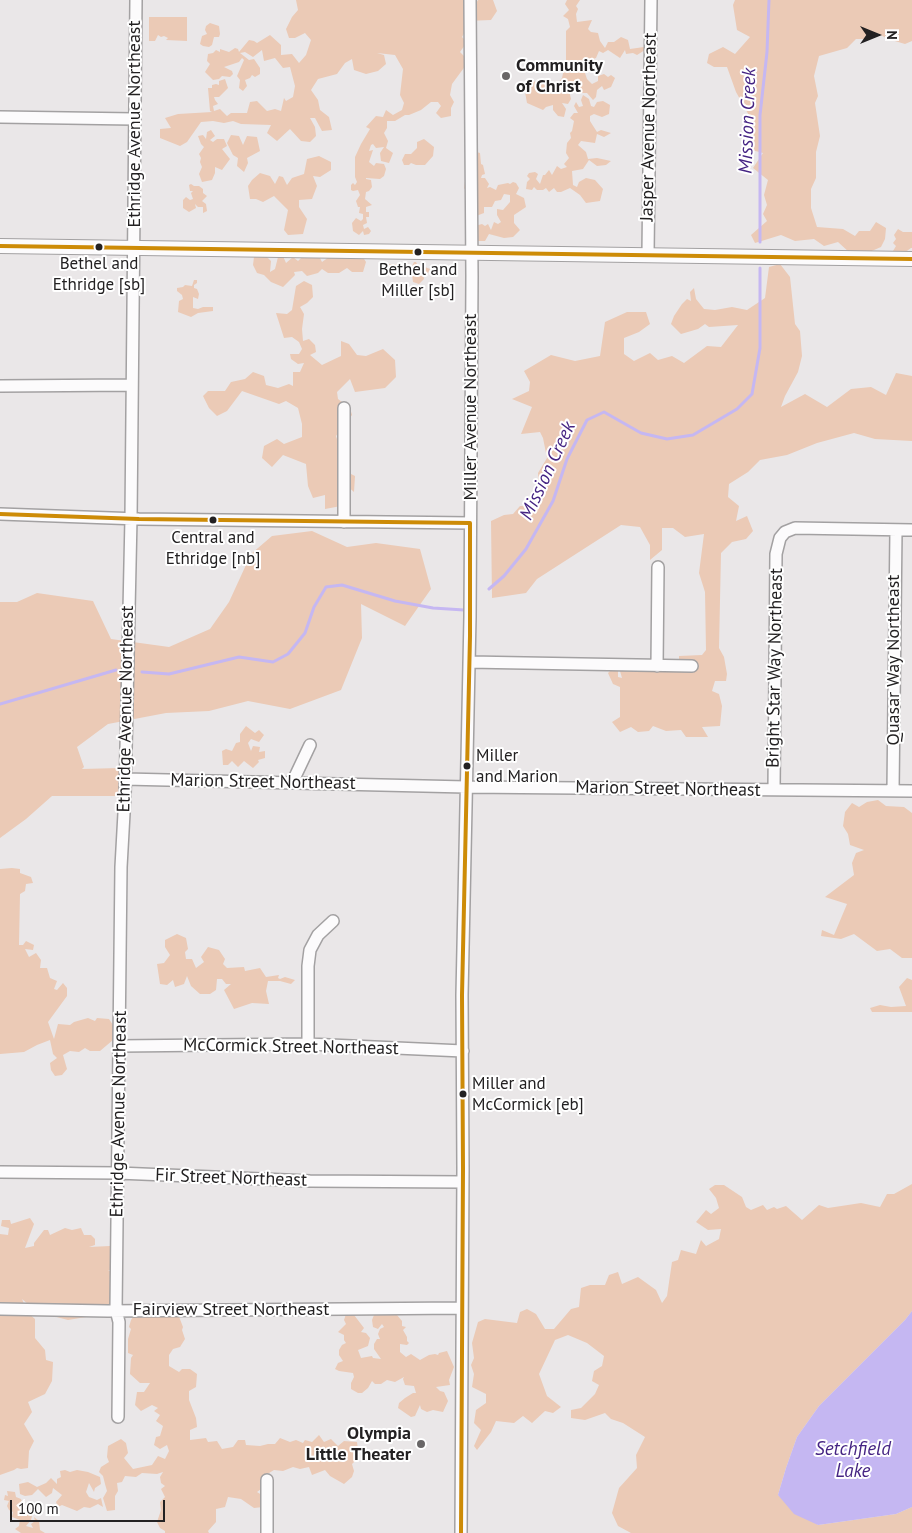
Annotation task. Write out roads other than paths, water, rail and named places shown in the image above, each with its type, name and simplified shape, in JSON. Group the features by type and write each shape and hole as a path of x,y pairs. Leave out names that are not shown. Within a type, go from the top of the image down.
{"street":[{"name":"Ethridge Avenue Northeast","path":"118,1417 119,1322 116,1310 119,1046 131,518 136,0"},
{"name":"Miller Avenue Northeast","path":"461,1533 462,995 470,523 470,0"},
{"name":"Jasper Avenue Northeast","path":"648,254 650,0"},
{"path":"0,117 134,119"},
{"path":"0,246 912,259"},
{"path":"0,386 132,385"},
{"path":"344,408 344,522"},
{"path":"0,514 470,523"},
{"name":"Bright Star Way Northeast","path":"774,790 777,546 785,532 795,528 896,530"},
{"path":"896,530 912,530"},
{"name":"Quasar Way Northeast","path":"893,790 896,530"},
{"path":"657,666 658,567"},
{"path":"469,662 692,666"},
{"path":"292,783 310,746"},
{"name":"Marion Street Northeast","path":"125,780 466,787 912,791"},
{"path":"308,1044 308,966 310,950 318,935 333,921"},
{"name":"McCormick Street Northeast","path":"119,1046 308,1044 463,1051"},
{"name":"Fir Street Northeast","path":"0,1172 118,1173 150,1176 310,1181 463,1182"},
{"name":"Fairview Street Northeast","path":"0,1309 462,1308"},
{"path":"267,1480 267,1533"}],"water":[{"name":"Setchfield Lake","path":"912,1311 912,1507 896,1514 818,1525 794,1514 778,1495 797,1437 819,1406"}],"waterway":[{"name":"Mission Creek","path":"760,242 760,115 767,52 769,0"},
{"name":"Mission Creek","path":"489,589 504,576 526,549 553,501 567,459 587,420 604,412 641,433 667,439 693,435 737,409 752,394 760,348 760,268"},
{"name":"Mission Creek","path":"142,672 169,674 239,657 273,662 288,654 305,633 314,607 326,587 342,585 395,601 433,608 464,610"},
{"name":"Mission Creek","path":"0,704 116,670"}],"place":[{"name":"Community of Christ","path":"506,76"},
{"name":"Bethel and Ethridge [sb]","path":"99,247"},
{"name":"Bethel and Miller [sb]","path":"418,252"},
{"name":"Central and Ethridge [nb]","path":"213,520"},
{"name":"Miller and Marion","path":"467,766"},
{"name":"Miller and McCormick [eb]","path":"463,1094"},
{"name":"Olympia Little Theater","path":"421,1444"}]}
